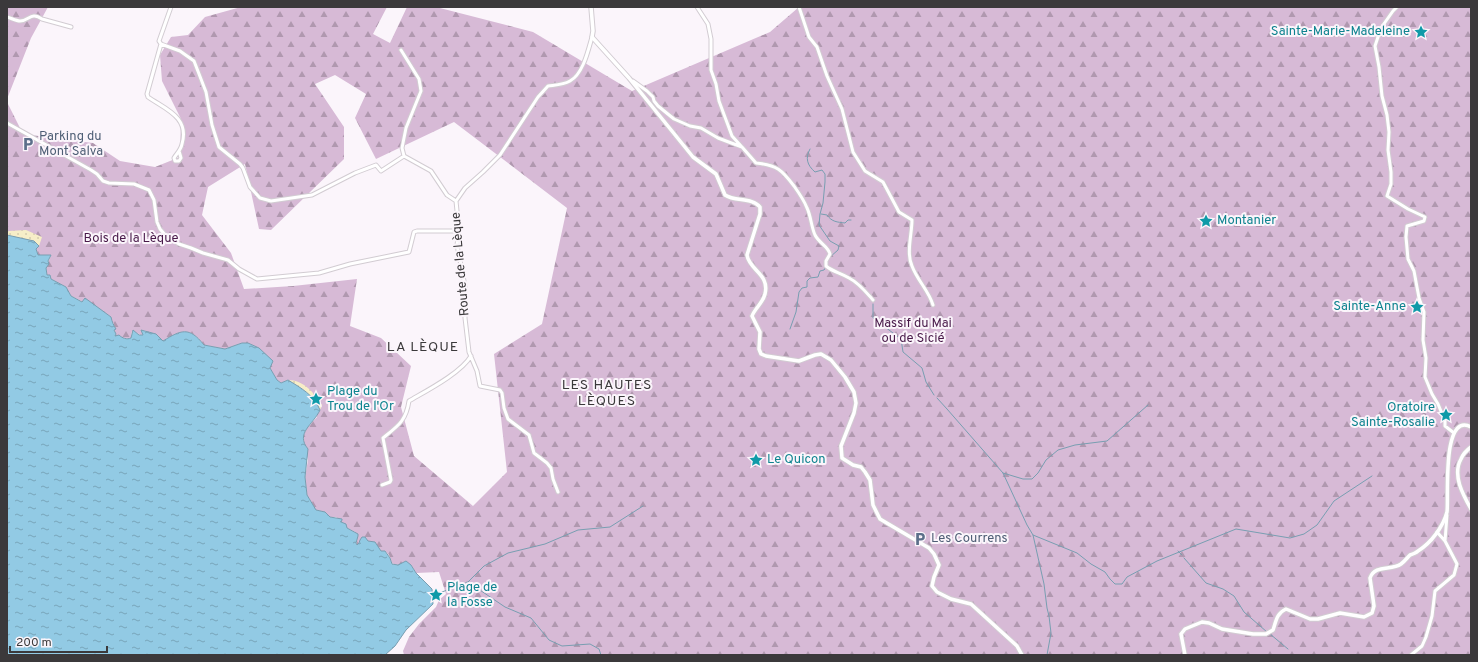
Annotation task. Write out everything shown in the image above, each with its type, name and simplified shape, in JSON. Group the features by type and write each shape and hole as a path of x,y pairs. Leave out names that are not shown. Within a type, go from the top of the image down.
{"street":[{"path":"171,7 159,40 161,44 147,94 148,97 175,114 179,120 184,134 182,146 179,151"},
{"path":"591,7 592,37 629,78 693,157 716,174 725,195 731,198 754,202 760,207 760,214 748,255 749,261 760,273 765,285 764,298 752,316 760,332 759,349 761,354 799,361 821,354 826,356 850,382 856,400 854,413 841,444 840,454 843,460 861,467 870,480 873,505 880,519 918,541 934,554 939,565 932,586 937,592 951,599 971,604 1017,646 1022,655"},
{"path":"697,7 708,24 711,39 711,70 716,84 721,108 732,136 756,163 770,164 777,167 787,176 807,208 815,234 819,241 829,251 830,254 826,261 826,266 833,272 849,278 864,289 873,300"},
{"path":"799,7 809,37 817,47 827,76 842,109 853,152 865,171 883,182 899,212 912,220 910,239 911,262 920,281 931,298 933,305"},
{"path":"1397,7 1381,28 1375,46 1382,96 1387,115 1388,150 1391,172 1391,184 1387,196 1408,209 1425,217 1424,221 1408,226 1406,237 1407,255 1414,271 1419,298 1424,312 1423,340 1426,358 1425,377 1445,421 1445,426 1454,434"},
{"path":"7,17 20,21 33,15 71,27"},
{"name":"Route de la Lèque","path":"558,492 551,468 534,453 529,435 508,419 500,390 480,386 477,371 471,356 465,318 465,286 457,245 459,231 456,201 465,188 500,155 538,97 548,86 559,85 570,81 576,75 585,60 592,37"},
{"path":"161,44 180,51 194,61 206,92 212,125 219,147 240,164 250,187 260,198 271,202 312,195 355,173 376,165 381,171 404,156"},
{"path":"401,50 419,79 421,91 406,128 402,148 404,156 431,171 447,195 456,201"},
{"path":"629,78 647,91 653,97 658,106 674,119 690,126 701,128 718,138 742,147"},
{"path":"7,123 91,170 103,181 109,183 134,184 149,190 155,204 157,222 160,229 168,238 202,254 228,260 239,269 257,279 319,273 350,264 409,252 412,235 417,231 459,231"},
{"path":"382,485 390,482 391,480 383,438 405,417 409,401 450,376 468,362 471,356"},
{"path":"1445,541 1448,490 1447,464 1456,430 1466,425 1471,427"},
{"path":"1471,447 1460,459 1458,475 1461,488 1471,509"},
{"path":"1185,655 1181,634 1185,629 1202,622 1209,623 1222,629 1266,634 1273,630 1276,618 1281,611 1286,609 1310,619 1318,619 1340,613 1364,617 1372,613 1374,606 1370,578 1372,574 1377,569 1391,568 1402,564 1409,556 1418,552 1437,532 1446,513"},
{"path":"1411,655 1422,646 1426,637 1432,616 1435,591 1454,575 1457,568 1457,564 1445,541 1437,532"}],"green space":[{"path":"7,7 48,7 31,38 7,99"},
{"name":"Massif du Mai ou de Sicié","path":"241,7 387,7 373,34 390,43 407,7 436,7 533,32 632,91 770,32 799,7 1471,7 1471,655 404,655 403,651 409,637 419,624 436,607 439,600 446,594 439,572 416,573 411,565 392,563 389,555 385,551 381,551 377,546 359,543 357,545 355,532 347,528 336,517 330,517 325,512 316,510 307,495 305,477 308,460 303,435 317,417 288,380 281,383 277,380 270,368 242,343 225,349 204,345 199,339 189,332 180,332 163,341 146,331 141,330 143,334 141,335 132,331 131,338 129,339 115,336 114,324 111,317 71,296 66,287 51,279 50,275 47,275 46,268 51,255 38,255 36,249 12,235 7,235 7,102 23,134 93,143 120,161 155,167 180,157 181,119 162,81 160,55 171,37 188,35 205,17","holes":["335,75 366,94 355,118 376,159 454,122 567,208 542,324 494,354 507,472 473,506 414,456 401,407 411,366 381,338 350,326 357,279 293,286 244,289 231,253 202,215 208,187 245,164 259,229 271,230 344,159 344,127 315,84"]}],"sand":[{"path":"26,230 42,237 39,246 34,241 7,235 7,232 9,231"},
{"name":"Plage du Trou de l'Or","path":"288,380 299,382 308,388 322,405 320,410 311,396"}],"water":[{"path":"7,235 34,241 39,246 36,249 38,255 51,255 48,261 49,264 46,268 47,275 50,275 51,279 66,287 71,296 82,302 85,298 111,317 116,329 114,330 116,334 115,336 119,335 129,339 131,338 133,330 139,335 143,335 141,330 156,334 163,341 180,332 189,332 199,339 204,345 225,349 242,343 248,343 259,348 273,361 270,368 277,380 281,383 288,380 311,396 320,410 306,429 303,438 308,449 305,477 307,495 316,510 325,512 330,517 342,519 341,522 346,524 347,528 358,534 357,545 362,537 365,537 368,541 375,542 381,551 385,551 392,564 398,565 406,561 432,589 433,604 406,630 395,646 385,655 7,655"}],"waterway":[{"path":"810,149 807,158 810,167 815,172 822,170 825,174 823,203 819,225 830,241 839,246 838,250 830,257"},
{"path":"821,214 827,215 837,222 845,223 848,220 851,220"},
{"path":"790,329 796,312 799,292 802,288 807,287 807,281 810,278 818,277 820,271 824,270 826,267"},
{"path":"873,304 873,318 901,339 903,352 922,368 926,382 934,395"},
{"path":"937,398 1003,473 1033,535 1044,584 1051,633 1047,655"},
{"path":"1003,473 1023,479 1032,479 1038,473 1046,460 1058,450 1075,445 1107,441 1148,405"},
{"path":"1033,535 1077,553 1091,564 1105,572 1115,584 1122,584 1127,577 1157,561 1236,529 1290,538 1304,534 1317,525 1334,501 1372,476"},
{"path":"468,582 484,566 508,553 545,544 578,530 610,527 643,506"},
{"path":"1178,551 1182,555"},
{"path":"1184,558 1206,583 1223,589 1234,596 1244,612 1267,632"},
{"path":"442,592 468,582 505,607 531,618 549,640 562,646 590,644 599,649 601,655"},
{"path":"1270,634 1288,649"}],"place":[{"name":"Sainte-Marie-Madeleine","path":"1421,32"},
{"name":"Parking du Mont Salva","path":"28,144"},
{"name":"Montanier","path":"1206,221"},
{"name":"Sainte-Anne","path":"1417,307"},
{"name":"Plage du Trou de l'Or","path":"316,399"},
{"name":"Oratoire Sainte-Rosalie","path":"1446,415"},
{"name":"Le Quicon","path":"756,460"},
{"name":"Les Courrens","path":"920,539"},
{"name":"Plage de la Fosse","path":"436,595"}],"district":[{"name":"LA LÈQUE","path":"423,347"},
{"name":"LES HAUTES LÈQUES","path":"607,394"}],"park label":[{"name":"Bois de la Lèque","path":"131,239"}]}
